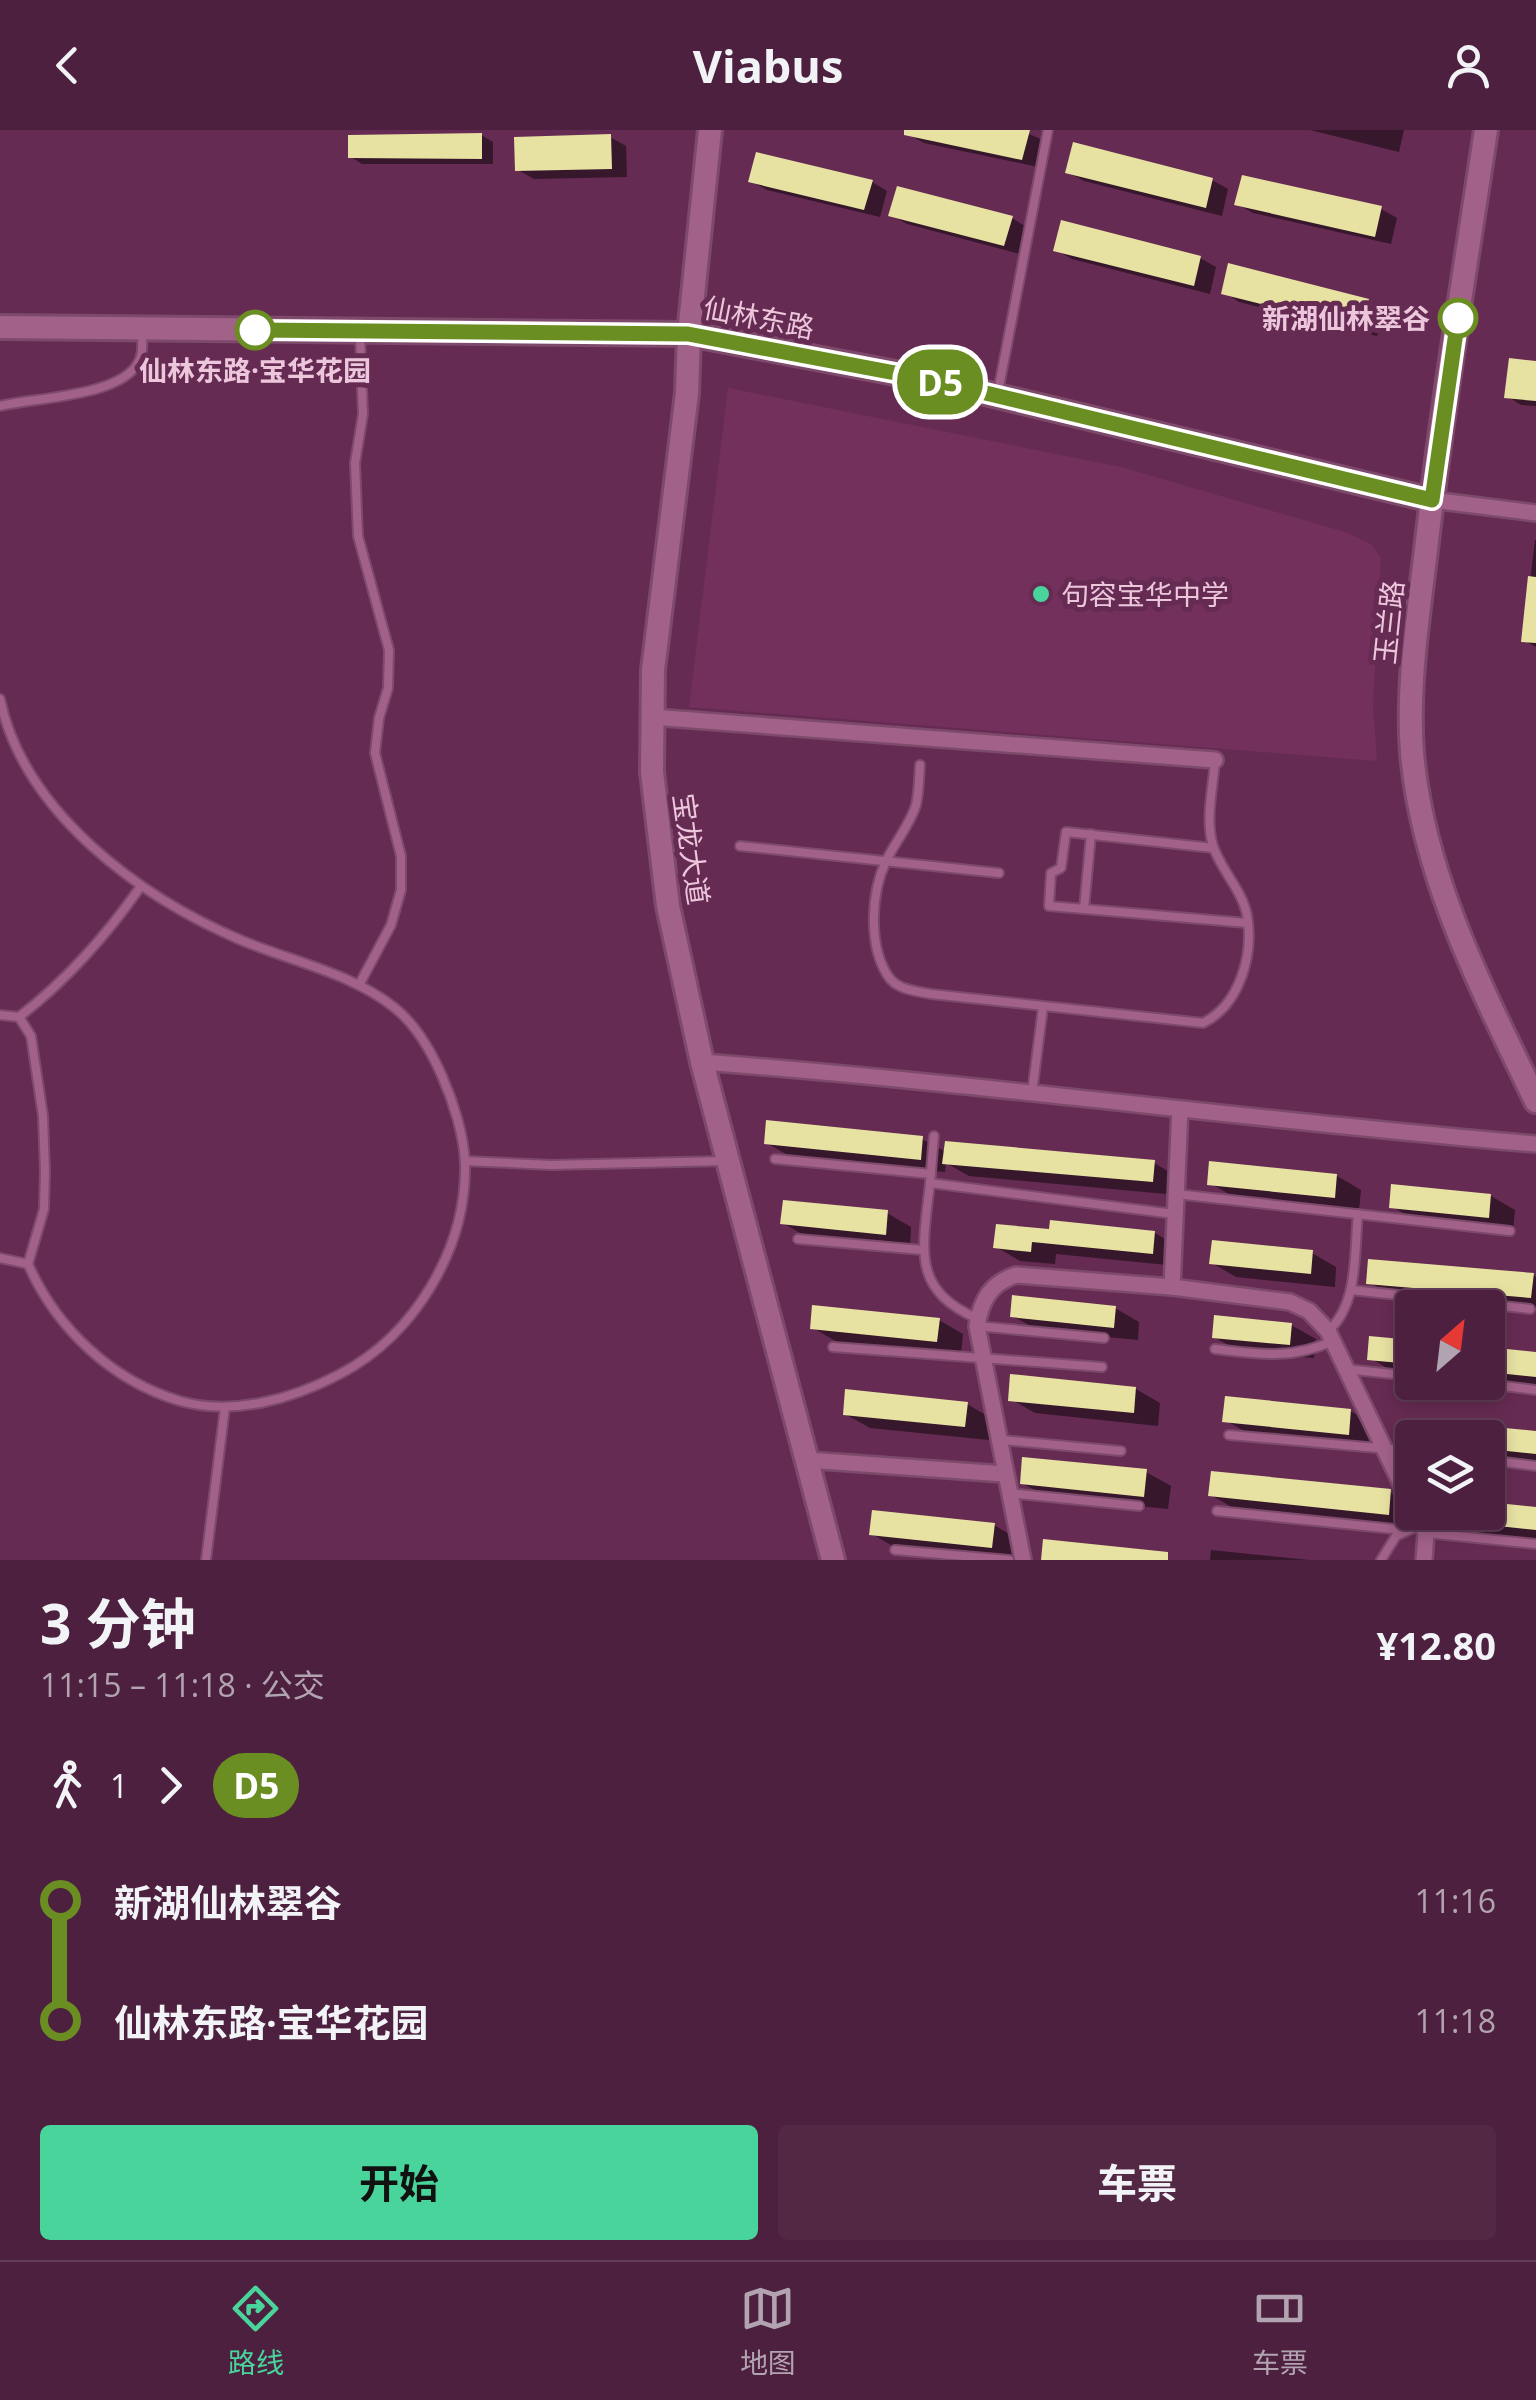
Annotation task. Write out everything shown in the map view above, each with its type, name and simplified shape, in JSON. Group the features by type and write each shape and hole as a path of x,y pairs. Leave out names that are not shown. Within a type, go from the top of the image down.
{"street":[{"name":"宝龙大道","path":"710,130 688,334 686,393 653,670 652,772 668,906 702,1062 833,1560"},
{"name":"玉兰路","path":"1486,130 1432,500 1411,697 1416,773 1425,825 1464,951 1536,1101"},
{"name":"仙林东路","path":"0,327 688,334 927,379 1432,500"},
{"path":"1432,500 1536,513"},
{"path":"652,718 1215,760"},
{"path":"702,1062 1536,1144"},
{"path":"1172,1287 1180,1109"},
{"path":"1023,1560 977,1322 986,1295 999,1280 1016,1275 1172,1287 1290,1302 1309,1311 1331,1336 1395,1470"},
{"path":"808,1460 1004,1474"},
{"path":"1420,1530 1424,1560"}],"lane":[{"path":"997,396 1048,130"},
{"path":"0,406 109,387 130,374 142,356 142,329"},
{"path":"359,985 391,925 401,890 401,856 376,753 379,718 388,688 389,650 358,536 355,463 363,414 360,331"},
{"path":"0,699 6,728 23,762 54,806 89,844 140,886 240,939 359,985 396,1009 422,1039 448,1090 465,1161 461,1206 451,1247 435,1280 393,1335 370,1356 308,1389 268,1402 224,1407 190,1404 156,1394 122,1375 63,1323 40,1291 28,1264 44,1209 43,1116 31,1036 19,1018 0,1015"},
{"path":"920,766 916,803 878,885 876,943 889,978 904,989 931,994 1202,1023 1224,1008 1245,968 1247,923 1240,899 1214,848 1209,826 1215,760"},
{"path":"1214,848 1066,832 1064,862 1050,873 1049,906 1247,923"},
{"path":"1084,909 1091,834"},
{"path":"740,846 998,873"},
{"path":"19,1018 89,954 140,886"},
{"path":"1032,1093 1043,1007"},
{"path":"934,1136 922,1250 927,1274 937,1290 977,1322 1104,1338"},
{"path":"775,1159 1175,1214"},
{"path":"465,1161 551,1165 728,1161"},
{"path":"1176,1194 1510,1231"},
{"path":"1216,1350 1293,1355 1331,1336 1350,1290 1358,1214"},
{"path":"798,1239 922,1250"},
{"path":"0,1258 28,1264"},
{"path":"1350,1290 1530,1309"},
{"path":"833,1347 1102,1367"},
{"path":"1345,1369 1395,1374"},
{"path":"1505,1386 1536,1390"},
{"path":"206,1560 224,1407"},
{"path":"1230,1435 1395,1449"},
{"path":"997,1440 1121,1451"},
{"path":"1505,1462 1536,1466"},
{"path":"1008,1493 1139,1506"},
{"path":"1217,1511 1395,1529"},
{"path":"1381,1560 1404,1530"},
{"path":"1470,1530 1536,1544"},
{"path":"895,1550 1009,1560"}],"shaded area":[{"name":"句容宝华中学","path":"728,388 1121,467 1345,532 1371,544 1381,558 1373,705 1377,761 689,707"}],"building":[{"path":"904,130 1030,130 1022,160 904,135"},
{"path":"482,133 482,159 348,158 348,135"},
{"path":"611,134 612,169 515,171 514,137"},
{"path":"1073,142 1213,178 1206,208 1065,173"},
{"path":"756,152 873,180 864,210 748,182"},
{"path":"1242,175 1382,206 1375,237 1234,205"},
{"path":"897,186 1013,216 1004,246 888,216"},
{"path":"1061,220 1201,256 1194,286 1053,251"},
{"path":"1228,263 1369,299 1361,329 1221,294"},
{"path":"1509,358 1536,361 1536,401 1504,398"},
{"path":"1528,576 1536,577 1536,643 1521,642"},
{"path":"766,1120 923,1136 921,1160 764,1144"},
{"path":"945,1141 1155,1160 1153,1182 942,1164"},
{"path":"1209,1161 1337,1174 1335,1198 1207,1185"},
{"path":"1391,1184 1491,1194 1489,1218 1389,1208"},
{"path":"783,1200 888,1210 886,1235 780,1224"},
{"path":"1050,1220 1155,1231 1153,1254 1032,1242 1031,1252 993,1248 996,1224 1049,1229"},
{"path":"1212,1240 1313,1250 1311,1274 1209,1264"},
{"path":"1368,1259 1534,1273 1531,1298 1505,1296 1505,1290 1366,1284"},
{"path":"1012,1295 1116,1306 1114,1328 1010,1317"},
{"path":"812,1305 940,1318 937,1342 810,1329"},
{"path":"1214,1315 1292,1323 1290,1345 1212,1338"},
{"path":"1369,1336 1395,1338 1395,1362 1367,1360"},
{"path":"1505,1349 1536,1352 1536,1377 1505,1374"},
{"path":"1010,1374 1136,1387 1134,1413 1008,1401"},
{"path":"845,1389 968,1402 965,1427 843,1415"},
{"path":"1225,1396 1351,1409 1349,1435 1222,1422"},
{"path":"1505,1428 1536,1431 1536,1454 1505,1451"},
{"path":"1022,1457 1147,1469 1144,1497 1020,1484"},
{"path":"1211,1471 1391,1489 1389,1515 1208,1496"},
{"path":"1505,1504 1536,1507 1536,1530 1505,1527"},
{"path":"872,1510 995,1523 992,1548 869,1535"},
{"path":"1043,1539 1168,1552 1168,1560 1041,1560"}],"bus line":[{"name":"D5","path":"255,330 688,334 927,379 1432,500 1458,318"}],"place":[{"name":"新湖仙林翠谷","path":"1458,318"},
{"name":"仙林东路·宝华花园","path":"255,330"},
{"name":"句容宝华中学","path":"1041,594"}]}
